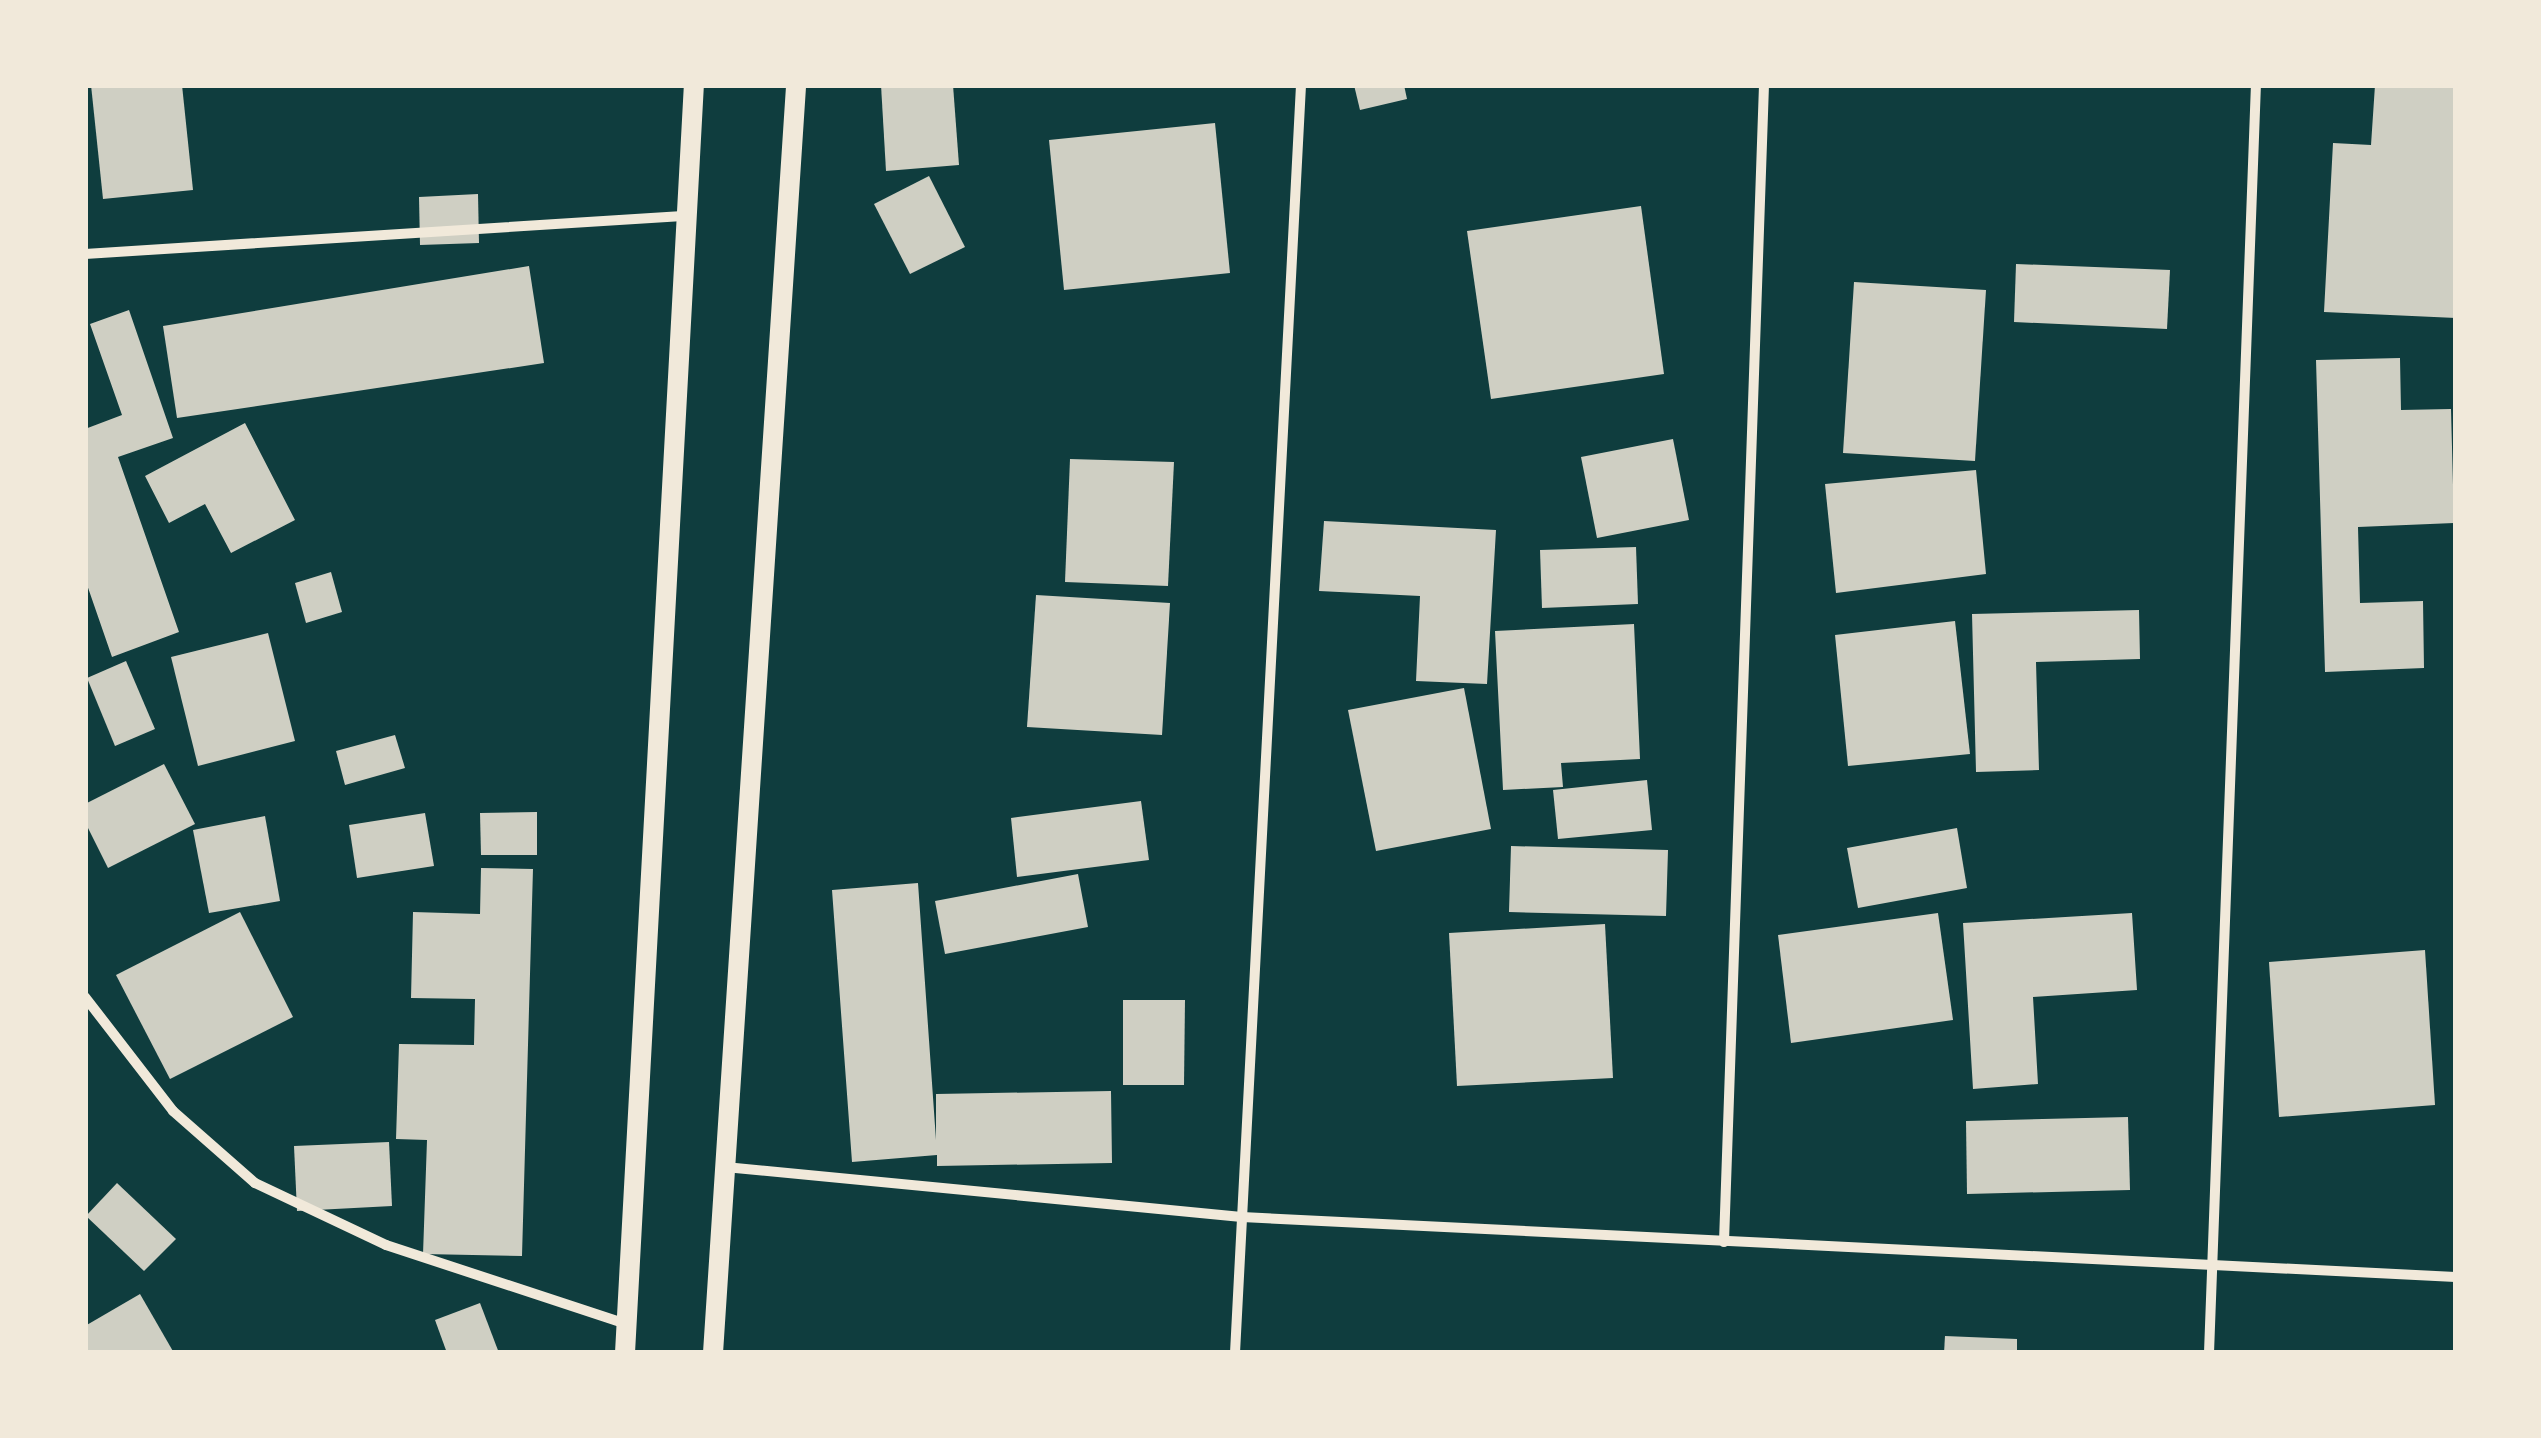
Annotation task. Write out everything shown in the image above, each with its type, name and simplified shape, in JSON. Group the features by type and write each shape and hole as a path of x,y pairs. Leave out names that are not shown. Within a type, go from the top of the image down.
{"main road":[{"path":"624,1353 682,216 694,85"},
{"path":"713,1353 796,85"}],"street":[{"path":"1234,1353 1301,85"},
{"path":"1724,1242 1764,85"},
{"path":"2209,1353 2256,85"},
{"path":"85,254 682,216"},
{"path":"85,996 173,1111 256,1183 386,1245 626,1324"},
{"path":"724,1167 1242,1216 2214,1268 2456,1277"}],"building":[{"path":"91,85 182,85 193,190 103,199"},
{"path":"881,85 953,85 959,165 886,171"},
{"path":"1354,85 1404,85 1407,99 1360,110"},
{"path":"2375,85 2456,85 2456,318 2324,312 2333,143 2371,145"},
{"path":"1215,123 1230,273 1064,290 1049,140"},
{"path":"929,176 965,247 910,274 874,204"},
{"path":"478,194 479,243 420,245 419,197"},
{"path":"1641,206 1664,374 1491,399 1467,231"},
{"path":"2016,264 2170,270 2167,329 2014,322"},
{"path":"529,266 544,363 177,418 163,326"},
{"path":"1854,282 1986,290 1975,461 1843,453"},
{"path":"129,310 173,438 118,457 179,632 112,657 85,579 85,429 122,415 90,324"},
{"path":"2400,358 2401,410 2451,409 2454,523 2358,527 2360,603 2423,601 2424,668 2325,672 2316,360"},
{"path":"245,423 295,520 231,553 205,504 169,523 145,476"},
{"path":"1673,439 1689,520 1597,538 1581,457"},
{"path":"1070,459 1174,462 1168,586 1065,582"},
{"path":"1976,470 1986,574 1836,593 1825,484"},
{"path":"1324,521 1496,530 1487,684 1416,681 1420,596 1319,591"},
{"path":"1636,547 1638,604 1542,608 1540,550"},
{"path":"331,572 342,612 306,623 295,583"},
{"path":"1036,595 1170,603 1162,735 1027,727"},
{"path":"2139,610 2140,659 2036,662 2039,770 1976,772 1972,614"},
{"path":"1955,621 1970,754 1848,766 1835,635"},
{"path":"1634,624 1640,759 1561,763 1563,787 1503,790 1495,631"},
{"path":"268,633 295,741 198,766 171,657"},
{"path":"126,661 155,729 115,746 87,678"},
{"path":"1464,688 1491,829 1376,851 1348,710"},
{"path":"395,735 405,768 345,785 336,751"},
{"path":"164,764 195,824 108,868 85,822 85,804"},
{"path":"1647,780 1652,830 1558,839 1553,790"},
{"path":"1141,801 1149,860 1017,877 1011,818"},
{"path":"537,812 537,855 481,855 480,813"},
{"path":"425,813 434,866 357,878 349,825"},
{"path":"265,816 280,901 209,913 193,830"},
{"path":"1957,828 1967,888 1858,908 1847,848"},
{"path":"1511,846 1668,850 1666,916 1509,912"},
{"path":"481,868 533,869 522,1256 423,1254 427,1140 396,1139 399,1044 474,1045 475,999 411,998 413,912 480,914"},
{"path":"1078,874 1088,927 945,954 935,901"},
{"path":"918,883 936,1140 936,1094 1111,1091 1112,1163 937,1166 937,1155 852,1162 832,890"},
{"path":"240,912 293,1017 170,1079 116,975"},
{"path":"1938,913 1953,1020 1791,1043 1778,935"},
{"path":"2132,913 2137,990 2033,997 2038,1084 1973,1089 1963,923"},
{"path":"1605,924 1613,1078 1457,1086 1449,933"},
{"path":"2425,950 2435,1105 2279,1117 2269,962"},
{"path":"1123,1000 1185,1000 1184,1085 1123,1085"},
{"path":"2128,1117 2130,1190 1967,1194 1966,1121"},
{"path":"389,1142 392,1206 297,1211 294,1146"},
{"path":"117,1183 176,1239 144,1271 86,1216"},
{"path":"140,1294 174,1353 85,1353 85,1326"},
{"path":"480,1303 499,1353 447,1353 435,1320"},
{"path":"1945,1336 2017,1339 2017,1353 1944,1353"}]}
